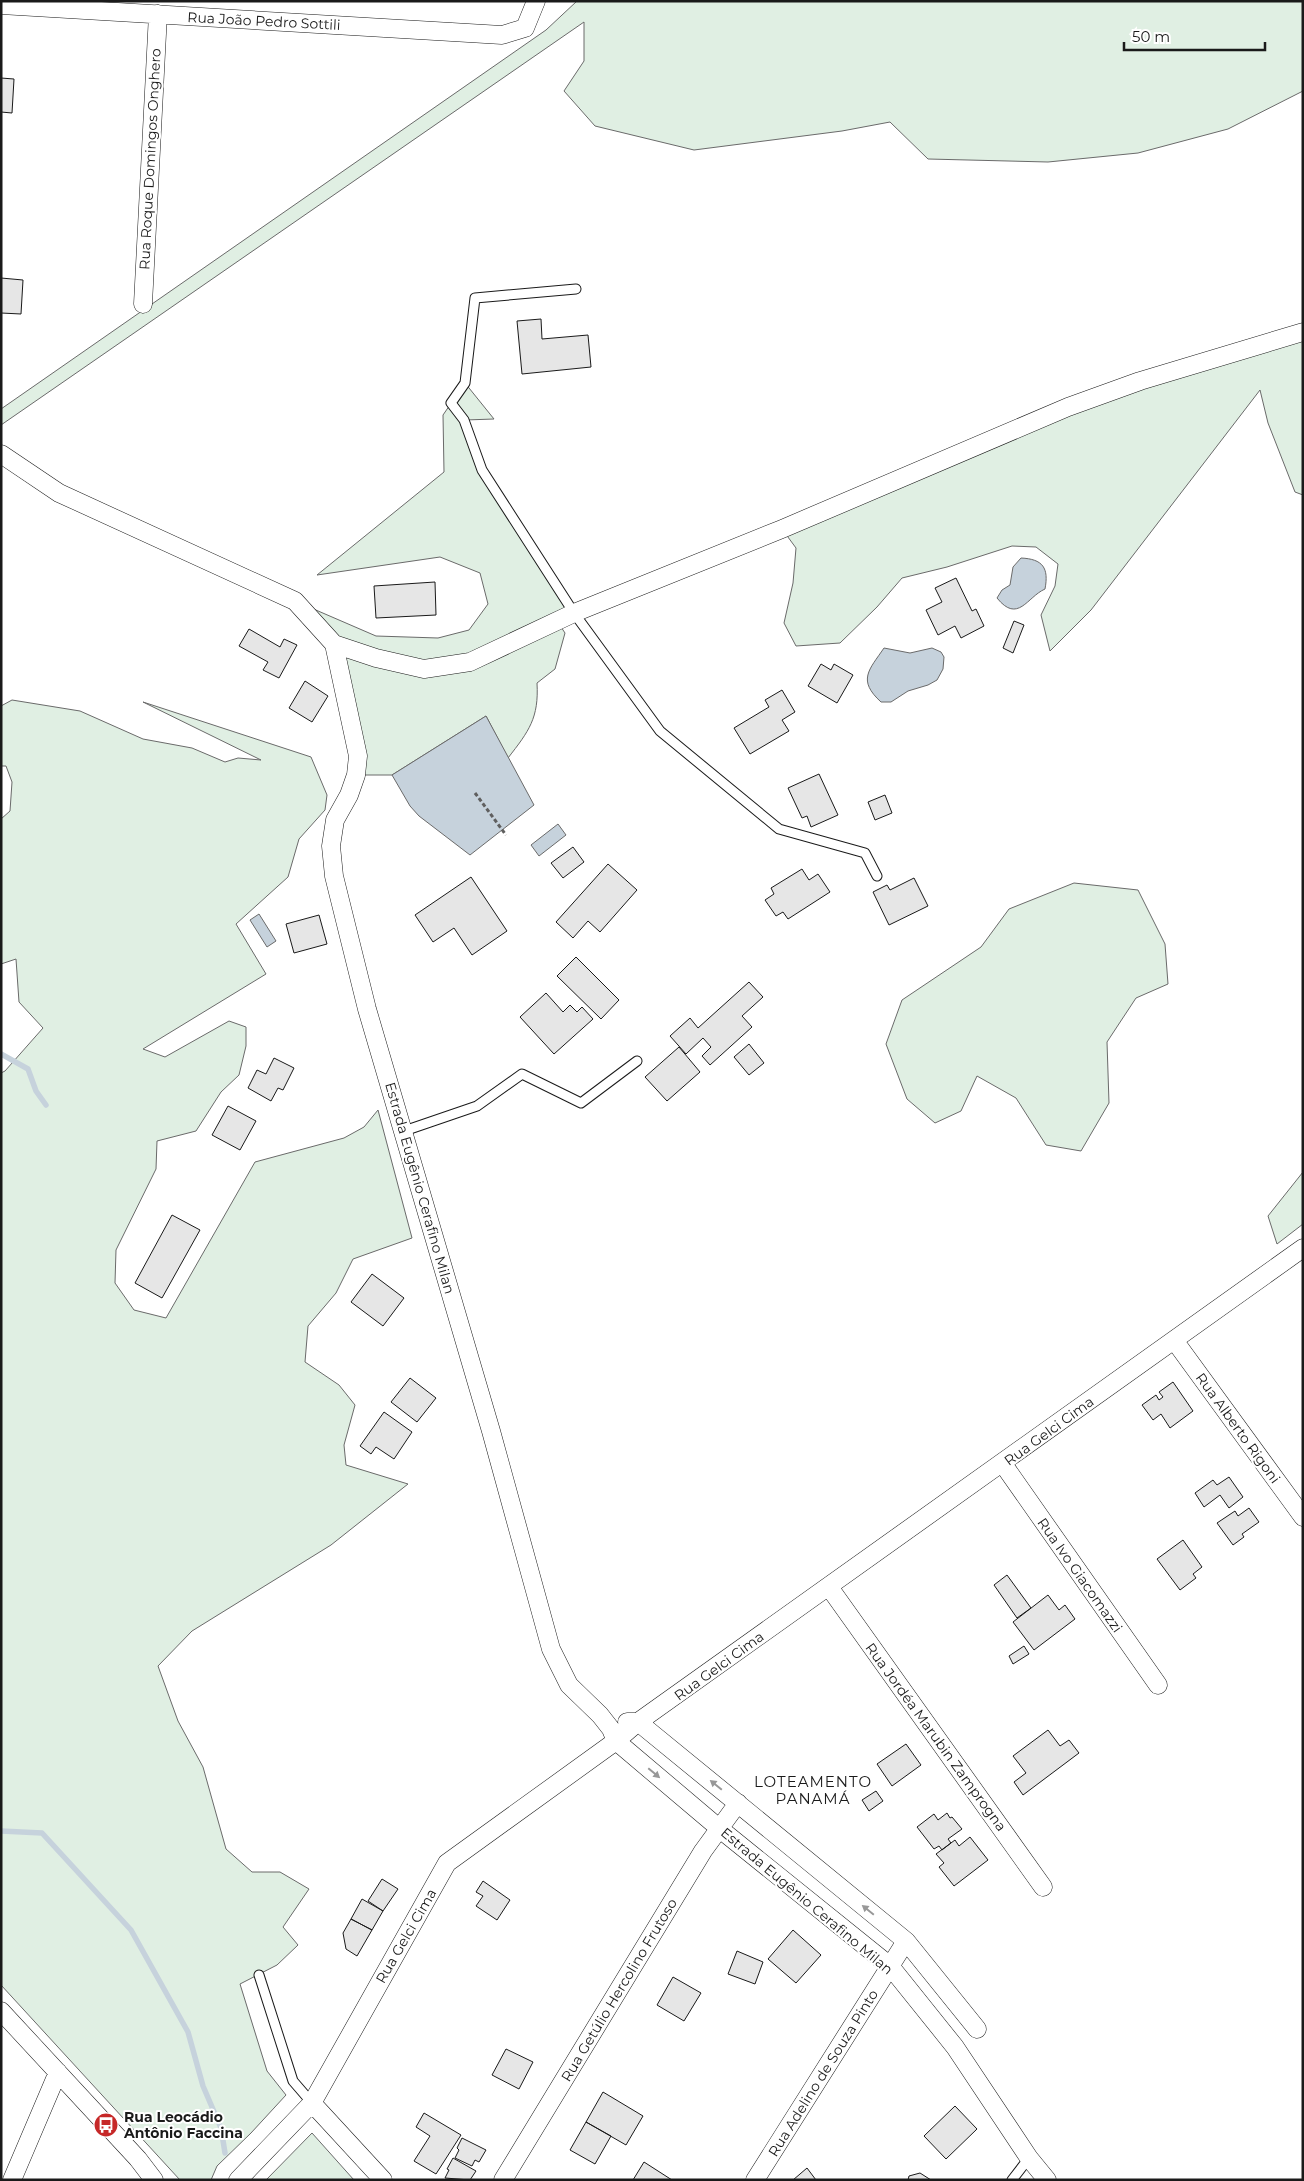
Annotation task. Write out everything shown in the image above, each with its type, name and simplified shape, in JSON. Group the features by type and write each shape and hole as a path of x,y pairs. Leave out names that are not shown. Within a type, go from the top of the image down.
{"street":[{"name":"Rua João Pedro Sottili","path":"1,5 502,35 525,28 536,1"},
{"name":"Rua Roque Domingos Onghero","path":"143,304 158,14"},
{"path":"1,454 59,492 295,601 334,644 376,658 424,669 470,662 574,613 782,528 1068,407 1140,381 1303,332"},
{"name":"Estrada Eugênio Cerafino Milan","path":"334,644 358,756 356,775 349,795 335,820 331,846 334,876 367,1009 491,1431 551,1649 569,1685 600,1715 611,1729 616,1741 720,1829 890,1966 956,2047 1029,2158 1047,2180"},
{"name":"Rua Gelci Cima","path":"238,2180 312,2103 447,1863 616,1741 638,1722 1303,1248"},
{"name":"Rua Alberto Rigoni","path":"1174,1340 1303,1517"},
{"name":"Rua Ivo Giacomazzi","path":"1002,1464 1158,1685"},
{"name":"Rua Jordéa Marubin Zamprogna","path":"829,1587 1043,1887"},
{"name":"Estrada Eugênio Cerafino Milan","path":"600,1715 618,1721 638,1722"},
{"path":"638,1722 906,1941 977,2029"},
{"name":"Rua Getúlio Hercolino Frutoso","path":"504,2180 703,1851 738,1803"},
{"name":"Rua Adelino de Souza Pinto","path":"755,2180 906,1941"},
{"path":"1,2011 138,2159 154,2180"},
{"path":"12,2180 58,2072"},
{"path":"312,2103 382,2180"}],"lane":[{"path":"576,289 476,298 465,383 451,402 464,420 482,470 574,613 660,732 779,829 865,853 877,876"},
{"path":"404,1131 476,1106 522,1074 581,1103 637,1061"},
{"path":"259,1976 293,2081 312,2103"},
{"path":"1012,2180 1029,2158"}],"path":[{"path":"475,793 506,835"}],"green space":[{"path":"577,1 1303,1 1303,91 1228,129 1138,153 1048,162 928,159 890,122 842,131 694,150 595,126 564,91 584,61 584,22 1,425 1,409 546,30"},
{"path":"1303,332 1303,495 1295,492 1268,423 1260,390 1091,610 1050,651 1041,615 1055,586 1058,564 1036,547 1012,546 947,567 902,578 877,607 840,643 796,646 784,623 793,583 796,548 782,529 1068,407"},
{"path":"465,383 494,419 465,420 482,470 574,613 557,621 565,633 555,669 537,683 536,706 531,724 522,740 508,758 486,716 392,775 356,775 334,644 295,601 376,636 438,638 469,630 488,604 480,573 440,557 317,575 444,472 443,415"},
{"path":"12,700 80,711 143,739 192,748 225,762 238,758 261,760 143,702 311,757 327,795 325,810 299,839 288,877 236,924 266,974 143,1049 165,1057 229,1021 246,1027 246,1046 239,1075 221,1092 196,1131 157,1141 156,1169 116,1250 115,1283 134,1310 166,1318 255,1162 344,1138 364,1127 378,1110 412,1238 353,1259 336,1293 308,1326 305,1362 339,1385 355,1405 344,1445 346,1465 408,1484 331,1545 192,1631 158,1666 178,1721 203,1767 226,1849 252,1872 280,1872 309,1889 283,1927 298,1945 277,1965 240,1984 267,2071 286,2095 217,2166 211,2180 180,2180 1,1985 1,1073 5,1071 43,1028 19,1002 16,959 1,964 1,819 10,811 12,782 6,766 1,766 1,706"},
{"path":"1074,883 1138,890 1165,944 1168,984 1136,998 1107,1042 1109,1103 1081,1151 1046,1145 1016,1098 977,1076 961,1111 935,1123 907,1099 886,1044 902,1000 981,947 1009,909"},
{"path":"1303,1172 1303,1224 1277,1244 1268,1216"},
{"path":"312,2133 354,2180 266,2180"}],"shaded area":[{"path":"1021,558 1035,560 1043,566 1046,575 1045,589 1017,609 1011,609 997,598 1002,590 1010,585 1013,567"},
{"path":"884,648 910,653 932,648 941,652 944,657 943,669 937,680 928,685 908,691 891,702 881,702 869,687 867,681 870,669"},
{"path":"486,716 534,805 470,855 419,816 410,806 392,775"},
{"path":"558,824 566,835 539,856 531,845"},
{"path":"259,914 276,941 267,947 250,920"}],"building":[{"path":"1,78 14,79 12,113 1,112"},
{"path":"1,278 23,280 21,314 1,313"},
{"path":"541,319 542,339 588,335 591,367 522,374 517,321"},
{"path":"956,578 972,611 976,609 984,626 961,638 955,626 938,635 926,610 942,602 935,588"},
{"path":"435,582 436,615 376,618 374,586"},
{"path":"1014,621 1024,625 1013,653 1003,648"},
{"path":"249,629 280,647 284,639 297,645 279,678 263,670 268,662 239,646"},
{"path":"821,664 831,670 834,664 853,675 837,703 808,686"},
{"path":"305,681 328,696 312,722 289,708"},
{"path":"782,690 795,712 782,720 789,731 750,754 734,728 769,707 765,700"},
{"path":"819,774 838,815 811,827 807,816 802,818 788,788"},
{"path":"885,795 892,813 875,820 868,802"},
{"path":"573,847 584,862 563,878 551,863"},
{"path":"608,864 637,890 600,932 588,921 573,938 556,922"},
{"path":"802,869 809,880 818,874 830,892 788,919 783,912 776,916 765,900 774,894 771,888"},
{"path":"471,877 507,931 472,955 454,928 433,942 415,915"},
{"path":"914,878 928,906 889,925 873,892 887,885 890,890"},
{"path":"319,915 327,944 294,953 286,924"},
{"path":"576,957 619,1000 601,1019 557,976"},
{"path":"749,982 763,997 742,1016 752,1027 710,1065 702,1056 711,1047 703,1038 686,1054 670,1036 690,1018 698,1028"},
{"path":"546,993 563,1012 570,1005 577,1012 582,1007 593,1019 554,1054 520,1017"},
{"path":"749,1044 764,1063 749,1075 734,1057"},
{"path":"679,1047 700,1072 667,1101 645,1077"},
{"path":"274,1058 294,1068 283,1090 278,1088 271,1101 248,1088 257,1070 266,1074"},
{"path":"228,1106 256,1121 240,1150 212,1135"},
{"path":"172,1215 200,1230 162,1298 135,1283"},
{"path":"372,1274 404,1298 383,1326 351,1302"},
{"path":"410,1378 436,1398 417,1422 391,1402"},
{"path":"1173,1382 1193,1411 1170,1428 1161,1414 1153,1420 1142,1405 1156,1395 1159,1400 1163,1397 1159,1392"},
{"path":"384,1412 412,1432 394,1459 376,1447 371,1454 360,1446"},
{"path":"1229,1477 1243,1497 1229,1508 1220,1495 1204,1507 1195,1493 1213,1480 1217,1485"},
{"path":"1249,1508 1259,1522 1242,1534 1244,1537 1233,1545 1217,1523 1235,1511 1238,1516"},
{"path":"1183,1540 1202,1567 1193,1574 1196,1578 1180,1590 1157,1559"},
{"path":"1007,1575 1031,1608 1017,1618 994,1585"},
{"path":"1048,1595 1059,1610 1065,1605 1075,1619 1034,1650 1013,1622"},
{"path":"1024,1646 1029,1654 1013,1664 1009,1656"},
{"path":"1048,1730 1060,1746 1069,1740 1079,1753 1023,1795 1014,1782 1026,1773 1013,1756"},
{"path":"906,1744 921,1765 892,1786 877,1764"},
{"path":"876,1791 883,1801 869,1811 862,1800"},
{"path":"947,1813 962,1829 948,1839 951,1843 942,1850 939,1846 934,1849 917,1827 934,1814 938,1820"},
{"path":"970,1837 988,1860 954,1886 939,1867 944,1863 936,1854 955,1840 959,1846"},
{"path":"382,1879 398,1889 383,1911 368,1901"},
{"path":"483,1881 510,1900 497,1920 476,1906 483,1896 476,1892"},
{"path":"362,1899 383,1911 372,1930 351,1919"},
{"path":"351,1919 372,1930 357,1956 346,1949 343,1933"},
{"path":"793,1930 821,1955 796,1983 768,1959"},
{"path":"737,1951 763,1962 755,1984 728,1974"},
{"path":"673,1977 701,1993 684,2021 657,2005"},
{"path":"506,2049 533,2062 519,2089 492,2075"},
{"path":"603,2092 643,2116 626,2145 586,2122"},
{"path":"955,2106 977,2129 946,2159 924,2136"},
{"path":"424,2113 461,2135 436,2174 414,2161 430,2136 416,2127"},
{"path":"586,2122 611,2136 595,2164 570,2150"},
{"path":"462,2138 486,2150 479,2162 475,2160 472,2166 455,2158"},
{"path":"453,2158 476,2171 470,2180 445,2178"},
{"path":"644,2162 672,2180 633,2180"},
{"path":"807,2168 816,2180 793,2180"},
{"path":"920,2173 931,2180 908,2180 909,2176"}],"waterway":[{"path":"1,1054 28,1069 36,1091 46,1105"},
{"path":"1,1831 42,1833 131,1930 188,2032 203,2086 221,2128 225,2153"}],"place":[{"name":"Rua Leocádio Antônio Faccina","path":"106,2125"}],"district":[{"name":"LOTEAMENTO PANAMÁ","path":"813,1790"}]}
